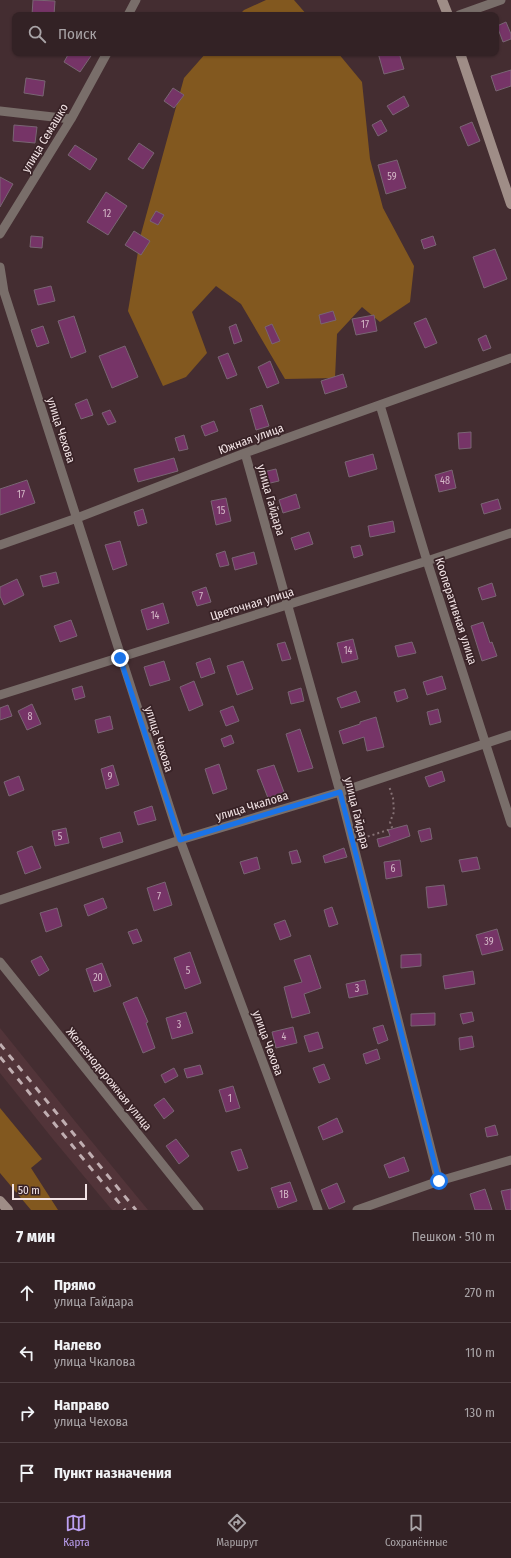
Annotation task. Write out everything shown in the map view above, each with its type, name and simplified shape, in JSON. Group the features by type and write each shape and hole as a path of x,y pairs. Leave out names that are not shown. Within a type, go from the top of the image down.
{"street":[{"path":"130,12 136,0"},
{"path":"442,0 447,12"},
{"path":"467,12 501,0"},
{"name":"улица Семашко","path":"0,234 71,119 105,56"},
{"path":"461,56 507,182 511,204"},
{"path":"0,111 71,119"},
{"name":"улица Чехова","path":"0,267 4,292 77,518 120,658 180,840 318,1210"},
{"name":"Южная улица","path":"0,545 77,518 245,453 511,358"},
{"name":"Кооперативная улица","path":"380,405 511,823"},
{"name":"улица Гайдара","path":"245,453 340,792 439,1181"},
{"name":"Цветочная улица","path":"0,695 428,561 511,533"},
{"name":"улица Чкалова","path":"0,900 180,840 340,792 511,735"},
{"name":"Железнодорожная улица","path":"0,962 199,1210"},
{"path":"357,1210 439,1181 511,1160"},
{"path":"0,1201 8,1210"}],"path":[{"path":"363,838 388,830 392,827 390,822 394,812 393,798 389,786"}],"shaded area":[{"path":"266,0 294,0 304,12 242,12"},
{"path":"203,56 340,56 362,82 370,159 383,208 414,266 410,302 380,322 362,307 337,334 335,378 285,379 241,304 216,286 192,312 207,353 186,377 163,386 128,311 141,234 184,78"},
{"path":"0,1028 148,1210 112,1210 52,1138 0,1073"},
{"path":"0,1108 42,1159 31,1168 58,1210 31,1210 0,1173"}],"building":[{"path":"33,0 55,1 54,12 32,12"},
{"path":"506,22 511,34 511,39 503,42 499,31 499,25"},
{"path":"67,56 91,56 80,72 64,62"},
{"path":"379,56 400,56 404,69 384,74"},
{"path":"511,70 511,86 496,91 491,76"},
{"path":"26,78 45,81 43,96 24,93"},
{"path":"173,88 184,95 174,108 164,101"},
{"path":"404,96 409,106 393,115 387,106"},
{"path":"381,120 387,131 378,136 372,125"},
{"path":"472,122 480,141 468,146 460,127"},
{"path":"14,125 37,127 35,143 13,141"},
{"path":"139,143 154,153 143,169 128,159"},
{"path":"75,145 97,159 90,170 68,155"},
{"path":"397,160 406,188 386,194 378,165"},
{"path":"0,177 13,184 0,207"},
{"path":"106,192 127,206 108,235 87,222"},
{"path":"156,211 164,215 158,225 150,221"},
{"path":"134,231 150,241 141,255 125,245"},
{"path":"31,236 43,237 42,248 30,247"},
{"path":"433,236 436,245 424,249 421,240"},
{"path":"495,249 507,279 484,288 473,257"},
{"path":"51,286 55,301 38,305 34,290"},
{"path":"333,311 336,320 321,324 319,315"},
{"path":"374,315 377,331 356,335 352,319"},
{"path":"74,316 86,352 71,358 58,321"},
{"path":"426,318 437,343 425,348 414,323"},
{"path":"236,324 242,341 234,344 229,327"},
{"path":"272,324 280,341 272,344 265,327"},
{"path":"43,326 49,343 37,347 31,330"},
{"path":"486,335 491,348 483,351 478,339"},
{"path":"125,346 138,377 112,388 99,356"},
{"path":"228,353 237,375 227,379 218,357"},
{"path":"270,361 279,383 267,388 258,367"},
{"path":"343,374 347,387 325,394 321,381"},
{"path":"87,399 93,415 81,419 75,404"},
{"path":"262,405 269,426 256,430 250,409"},
{"path":"110,410 116,422 108,425 102,413"},
{"path":"214,421 218,431 205,436 201,426"},
{"path":"471,432 471,448 459,449 458,433"},
{"path":"184,435 188,449 179,451 175,438"},
{"path":"373,454 377,469 349,477 345,462"},
{"path":"174,458 178,471 138,482 134,469"},
{"path":"276,469 279,481 266,484 263,472"},
{"path":"452,470 456,488 439,492 435,475"},
{"path":"27,480 35,503 0,515 0,489"},
{"path":"296,494 300,508 283,513 279,500"},
{"path":"226,498 231,521 216,525 211,501"},
{"path":"498,499 501,509 484,514 481,504"},
{"path":"143,509 147,523 138,526 134,512"},
{"path":"393,521 395,532 370,537 368,526"},
{"path":"309,532 313,544 295,550 291,538"},
{"path":"120,541 127,565 113,570 105,545"},
{"path":"360,545 363,555 354,558 351,547"},
{"path":"225,551 229,565 220,567 216,554"},
{"path":"254,552 257,564 235,570 232,558"},
{"path":"56,572 59,583 43,587 40,576"},
{"path":"17,579 24,595 4,605 0,596 0,587"},
{"path":"492,583 496,596 482,600 478,588"},
{"path":"206,587 211,602 197,606 192,592"},
{"path":"163,603 169,623 147,630 141,610"},
{"path":"71,620 77,636 60,642 54,626"},
{"path":"483,622 490,643 492,642 497,656 482,661 471,626"},
{"path":"353,639 358,659 342,663 337,643"},
{"path":"285,642 291,659 282,661 277,644"},
{"path":"412,642 416,653 398,657 395,646"},
{"path":"210,658 215,673 201,678 196,663"},
{"path":"164,661 170,680 150,686 144,667"},
{"path":"243,661 253,689 237,695 227,666"},
{"path":"442,676 446,689 427,695 423,682"},
{"path":"194,681 203,705 189,711 180,687"},
{"path":"82,686 85,697 75,700 72,689"},
{"path":"301,688 304,701 291,704 288,692"},
{"path":"405,689 408,698 397,702 394,692"},
{"path":"356,691 360,702 341,708 337,698"},
{"path":"32,704 41,724 27,730 18,711"},
{"path":"8,705 12,716 0,720 0,708"},
{"path":"233,706 239,721 226,726 220,711"},
{"path":"438,709 441,722 430,725 427,712"},
{"path":"110,716 113,729 98,733 95,720"},
{"path":"376,717 384,747 367,751 364,737 343,744 339,731"},
{"path":"300,729 313,768 298,772 286,734"},
{"path":"231,735 234,743 224,747 221,739"},
{"path":"219,764 227,789 213,794 205,769"},
{"path":"113,765 119,785 106,789 101,769"},
{"path":"274,765 284,792 268,798 257,770"},
{"path":"442,771 445,781 429,787 425,777"},
{"path":"19,776 24,790 9,796 4,782"},
{"path":"152,806 156,820 138,825 134,812"},
{"path":"407,825 410,836 379,847 377,839 390,836 388,830"},
{"path":"66,828 69,843 55,846 52,831"},
{"path":"430,828 432,839 421,842 418,831"},
{"path":"120,832 123,842 103,848 100,838"},
{"path":"32,846 41,868 25,874 17,852"},
{"path":"344,848 347,857 325,863 323,856"},
{"path":"297,850 301,862 292,864 289,852"},
{"path":"257,857 260,869 244,874 240,862"},
{"path":"477,857 480,869 462,872 459,860"},
{"path":"400,860 402,876 386,879 384,862"},
{"path":"165,882 172,905 154,911 147,888"},
{"path":"444,885 447,905 428,908 426,887"},
{"path":"103,898 107,908 88,916 84,905"},
{"path":"332,907 338,924 329,927 324,910"},
{"path":"57,908 62,926 46,932 40,913"},
{"path":"285,920 291,936 280,940 274,924"},
{"path":"137,929 142,941 133,944 128,932"},
{"path":"497,929 503,950 482,955 476,935"},
{"path":"190,952 201,983 185,989 174,958"},
{"path":"421,954 421,966 401,968 401,955"},
{"path":"310,955 321,988 304,994 310,1013 292,1018 284,987 302,982 294,960"},
{"path":"41,956 49,970 39,976 31,961"},
{"path":"102,963 111,986 94,992 86,969"},
{"path":"473,971 475,984 445,989 443,976"},
{"path":"365,980 368,994 349,998 346,984"},
{"path":"137,997 148,1022 146,1023 155,1048 143,1053 123,1003"},
{"path":"186,1012 193,1033 172,1039 166,1018"},
{"path":"472,1012 474,1021 463,1024 460,1014"},
{"path":"435,1013 435,1025 411,1026 411,1014"},
{"path":"383,1025 388,1040 378,1044 373,1028"},
{"path":"293,1027 297,1043 276,1048 272,1032"},
{"path":"318,1032 323,1048 309,1052 304,1036"},
{"path":"472,1036 474,1047 460,1050 459,1038"},
{"path":"377,1049 380,1059 366,1064 363,1054"},
{"path":"324,1064 330,1079 319,1083 313,1068"},
{"path":"200,1065 203,1074 187,1078 184,1069"},
{"path":"174,1068 178,1076 165,1083 161,1075"},
{"path":"233,1086 240,1108 226,1112 219,1090"},
{"path":"164,1098 174,1111 164,1119 154,1105"},
{"path":"337,1118 343,1132 323,1140 318,1127"},
{"path":"495,1125 498,1135 487,1137 485,1128"},
{"path":"176,1139 189,1156 179,1164 166,1146"},
{"path":"241,1149 248,1168 238,1171 231,1152"},
{"path":"404,1157 409,1171 389,1178 384,1165"},
{"path":"290,1182 297,1201 278,1208 271,1188"},
{"path":"337,1183 345,1202 329,1209 321,1190"},
{"path":"485,1189 492,1210 475,1210 470,1194"},
{"path":"511,1189 511,1210 506,1210 501,1191"}],"railway":[{"path":"0,1044 136,1210"},
{"path":"0,1057 125,1210"}],"route":[{"path":"120,658 180,840 340,792 439,1181"}]}
